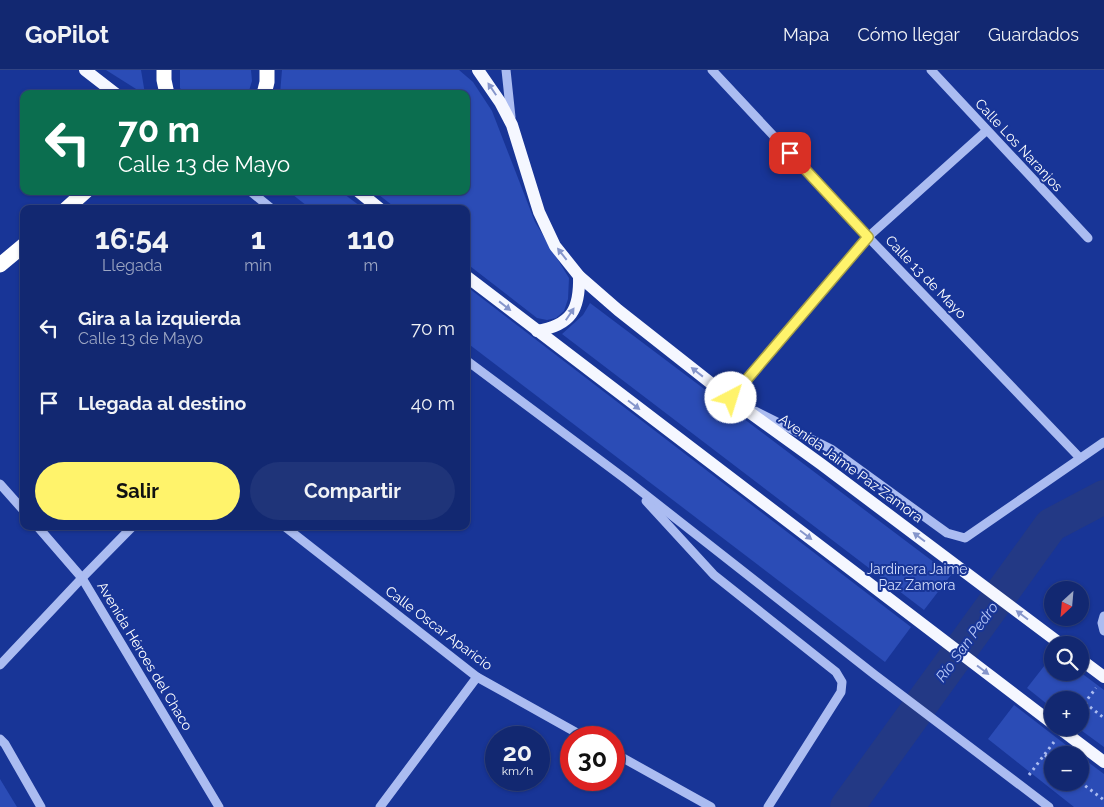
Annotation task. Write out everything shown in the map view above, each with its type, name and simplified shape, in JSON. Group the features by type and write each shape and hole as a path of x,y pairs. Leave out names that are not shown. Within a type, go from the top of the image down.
{"highway":[{"path":"164,70 166,90"},
{"path":"265,90 267,82 266,70"},
{"path":"70,205 82,195"},
{"path":"0,265 20,248"}],"main road":[{"path":"84,70 111,90"},
{"name":"Avenida Jaime Paz Zamora","path":"478,70 500,102 512,125 539,212 556,246 579,276 618,310 731,398 1051,636"},
{"path":"363,195 375,205"},
{"path":"537,331 552,328 565,321 574,309 580,295 579,276"},
{"path":"470,279 1044,717"},
{"path":"1089,667 1102,681"},
{"path":"1070,736 1104,762"}],"street":[{"path":"506,70 512,125"},
{"name":"Calle 13 de Mayo","path":"712,70 868,237 1080,458"},
{"name":"Calle Los Naranjos","path":"931,70 1088,238"},
{"path":"986,131 868,237 731,398 831,449 947,533 965,538 1104,442"},
{"path":"259,195 268,205"},
{"path":"470,363 628,481 875,675 1049,807"},
{"path":"628,481 714,575 836,672 842,682 841,692 768,807"},
{"path":"0,484 20,506"},
{"name":"Avenida Héroes del Chaco","path":"40,530 82,578 219,807"},
{"path":"0,665 129,530"},
{"name":"Calle Oscar Aparicio","path":"289,530 477,677 565,726"},
{"path":"1104,616 1102,623 1104,630"},
{"path":"380,807 477,677"},
{"path":"0,739 5,744 41,807"},
{"path":"625,759 711,807"}],"path":[{"path":"1089,697 1102,681"},
{"path":"1089,707 1104,718"},
{"path":"1021,785 1044,754"},
{"path":"1089,789 1104,800"}],"green space":[{"path":"106,70 141,70 144,90 138,90"},
{"path":"180,70 251,70 252,81 249,90 181,90"},
{"path":"282,70 459,70 473,82 492,111 535,222 569,278 568,299 564,311 556,318 547,320 537,318 470,266 470,205 392,205 379,195 470,195 470,90 280,90"},
{"path":"293,195 345,195 359,205 306,205"},
{"name":"Jardinera Jaime Paz Zamora","path":"470,289 911,627 885,662 470,345"},
{"name":"Jardinera Jaime Paz Zamora","path":"590,303 951,575 924,610 562,334 583,315"},
{"path":"1044,666 1044,681 1089,681 1089,679 1104,690 1104,747 1089,736 1089,691 1044,691 1044,702 1027,688"},
{"path":"1014,705 1044,728 1044,736 1054,736 1067,746 1044,746 1044,783 988,739"},
{"path":"1089,763 1104,774 1104,807 1074,807 1054,791 1089,791"},
{"path":"0,779 17,807 0,807"}],"waterway":[{"name":"Río San Pedro","path":"847,807 1051,525 1104,497"}],"route":[{"path":"731,398 868,237 790,153"}]}
